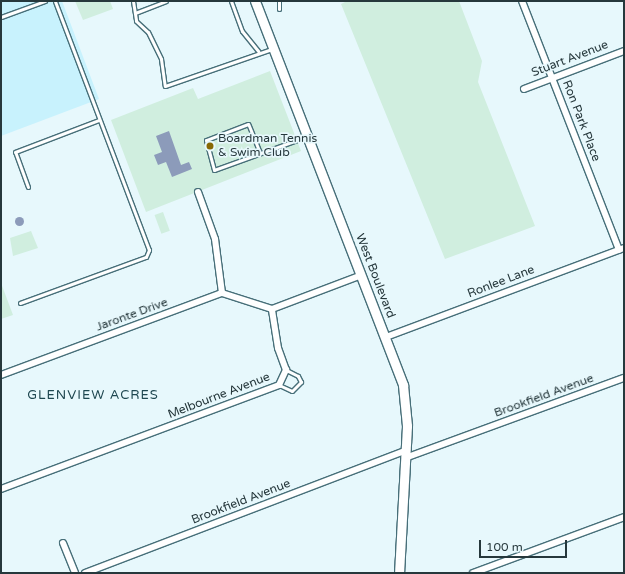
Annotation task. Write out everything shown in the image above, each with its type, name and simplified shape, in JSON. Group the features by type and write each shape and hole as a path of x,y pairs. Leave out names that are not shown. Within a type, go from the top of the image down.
{"street":[{"name":"West Boulevard","path":"256,1 386,337 405,395 405,455 399,573"},
{"name":"Ron Park Place","path":"522,1 622,249"},
{"name":"Stuart Avenue","path":"524,89 624,51"},
{"path":"198,192 215,239 222,293 272,309 362,275"},
{"name":"Ronlee Lane","path":"386,337 622,249"},
{"name":"Jaronte Drive","path":"1,375 222,293"},
{"name":"Melbourne Avenue","path":"1,489 279,385 286,370 278,348 272,309"},
{"name":"Brookfield Avenue","path":"85,573 405,455 624,378"},
{"path":"473,573 624,517"},
{"path":"63,543 75,573"}],"lane":[{"path":"1,17 45,1"},
{"path":"20,303 146,257 150,250 99,120 55,1"},
{"path":"133,1 136,21 154,42 165,86 258,51 274,49"},
{"path":"134,13 166,1"},
{"path":"231,1 242,31 258,51"},
{"path":"279,1 280,9"},
{"path":"28,187 15,152 99,120"},
{"path":"260,153 248,124 206,140 214,170 260,153 307,135"},
{"path":"279,385 292,390 301,382 298,376 286,370"}],"shaded area":[{"path":"1,1 62,1 99,99 1,136"},
{"path":"169,131 181,165 189,162 192,169 172,177 166,162 158,165 154,155 162,152 156,136"},
{"path":"19,216 24,221 19,226 14,221"}],"green space":[{"path":"75,1 110,1 113,9 83,20"},
{"path":"347,1 459,1 482,61 478,82 535,226 445,259 341,4"},
{"name":"Boardman Tennis & Swim Club","path":"270,71 301,151 146,212 111,120 193,88 198,99"},
{"path":"163,212 170,231 161,234 155,215"},
{"path":"31,231 38,248 13,256 10,238"},
{"path":"1,283 13,315 1,319"}],"place":[{"name":"Boardman Tennis & Swim Club","path":"210,146"}],"district":[{"name":"GLENVIEW ACRES","path":"93,395"}]}
